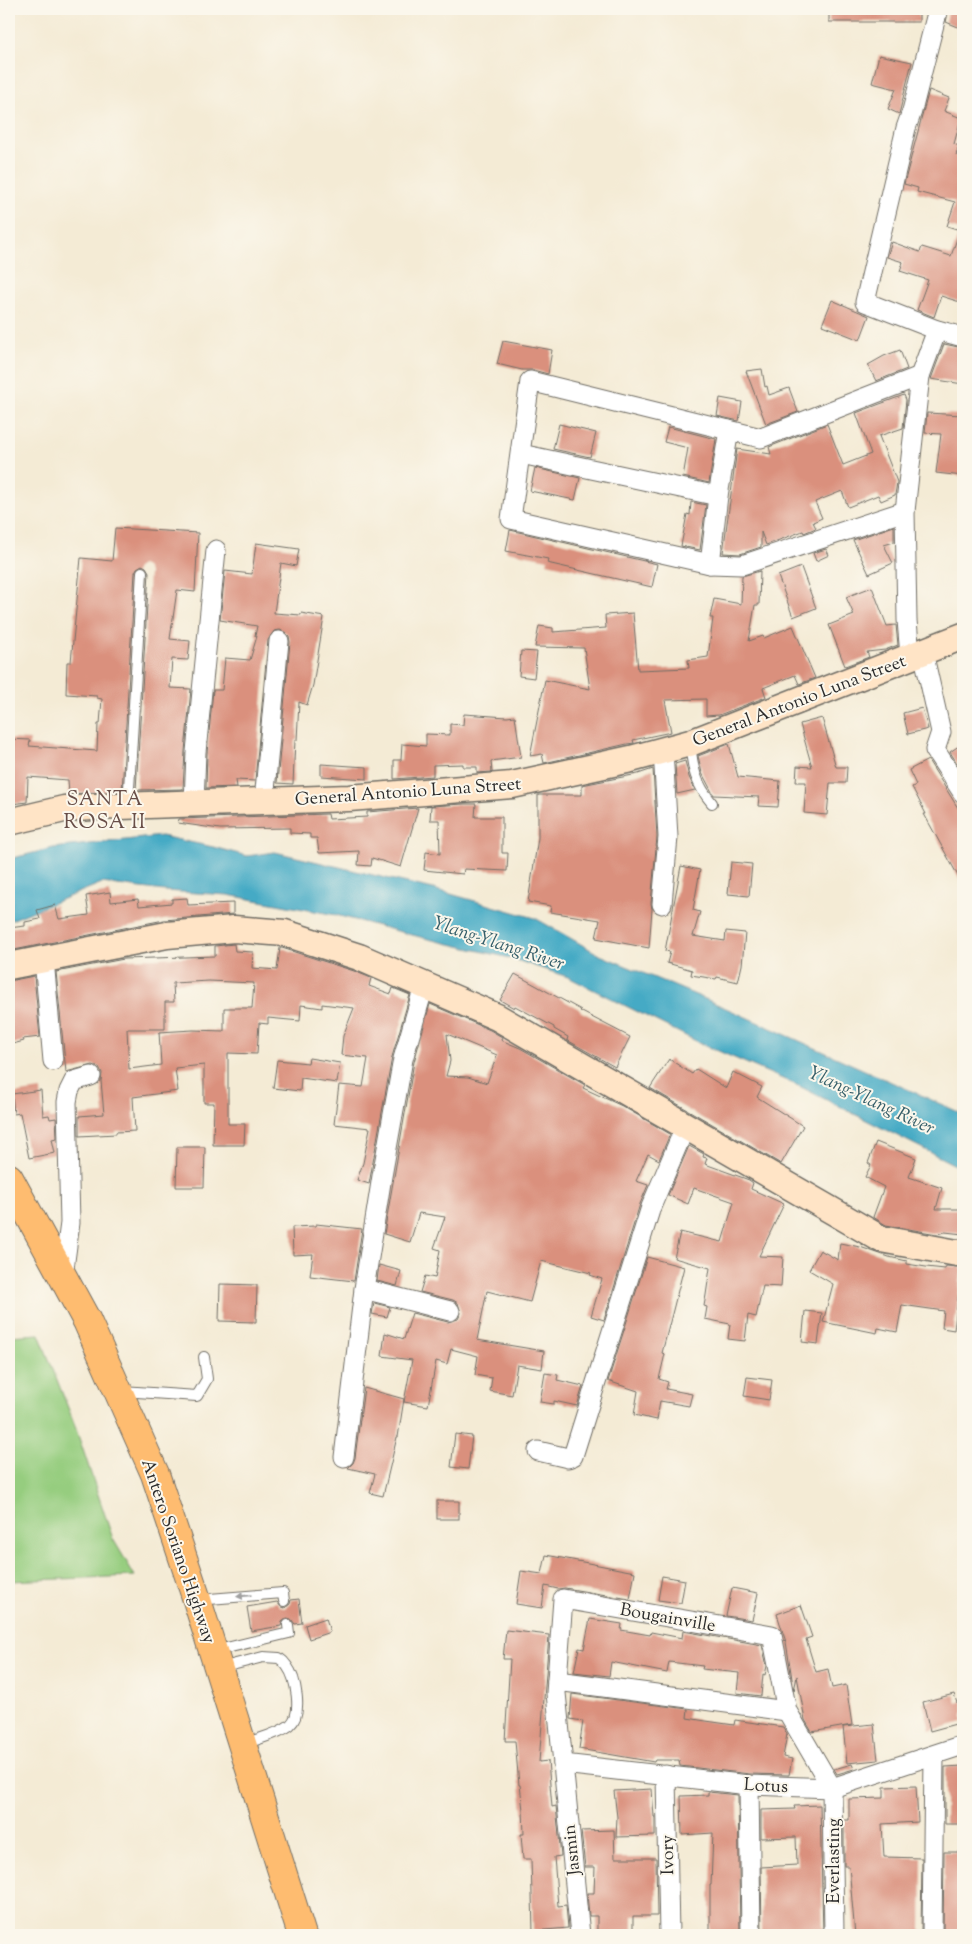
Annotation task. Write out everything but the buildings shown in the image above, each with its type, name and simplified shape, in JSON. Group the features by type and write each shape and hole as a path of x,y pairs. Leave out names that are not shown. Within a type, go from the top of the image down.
{"main road":[{"name":"Antero Soriano Highway","path":"10,1181 87,1321 155,1474 197,1600 302,1935"}],"street":[{"path":"938,9 906,128 865,302 937,330 963,337"},
{"path":"937,330 920,376 905,511 907,620 941,732 935,750 963,791"},
{"path":"905,511 742,565 710,564 511,519 530,381 761,438 920,376"},
{"path":"710,564 718,496 729,430"},
{"path":"521,454 718,496"},
{"path":"194,804 196,752 216,550"},
{"name":"General Antonio Luna Street","path":"9,822 64,809 349,798 512,785 632,759 690,743 963,636"},
{"path":"264,801 279,641"},
{"path":"662,904 668,837 663,750"},
{"path":"9,966 167,935 234,929 285,933 359,957 497,1017 881,1238 957,1253 963,1252"},
{"path":"44,959 54,1061"},
{"path":"344,1457 364,1289 403,1059 424,986"},
{"path":"63,1276 70,1223 69,1091 74,1081 91,1076"},
{"path":"538,1451 568,1458 573,1456 651,1207 666,1168 686,1125"},
{"path":"364,1289 450,1311"},
{"name":"Bougainville","path":"563,1764 556,1693 563,1599 772,1635 787,1711 832,1788"},
{"path":"557,1681 787,1711"},
{"name":"Lotus","path":"563,1764 750,1784 832,1788 963,1745"},
{"path":"932,1935 934,1756"},
{"name":"Jasmin","path":"563,1764 580,1935"},
{"name":"Ivory","path":"666,1775 669,1935"},
{"path":"750,1784 751,1935"},
{"name":"Everlasting","path":"832,1788 834,1935"}],"lane":[{"path":"128,806 142,572"},
{"path":"690,743 694,774 702,791 712,803"},
{"path":"119,1391 197,1396 207,1379 204,1357"},
{"path":"197,1600 283,1593 284,1601"},
{"path":"216,1660 289,1633 288,1625"},
{"path":"216,1660 263,1657 279,1658 288,1667 296,1690 298,1710 292,1723 280,1732 242,1744"}],"green space":[{"path":"39,1334 74,1423 113,1539 135,1576 9,1581 9,1336"}],"water":[{"name":"Ylang-Ylang River","path":"161,836 247,856 275,852 433,889 535,918 600,955 710,1001 963,1114 963,1169 801,1087 700,1043 568,977 510,958 336,915 228,895 165,891 102,883 9,921 9,859 53,848"}],"district":[{"name":"SANTA ROSA II","path":"105,810"}]}
